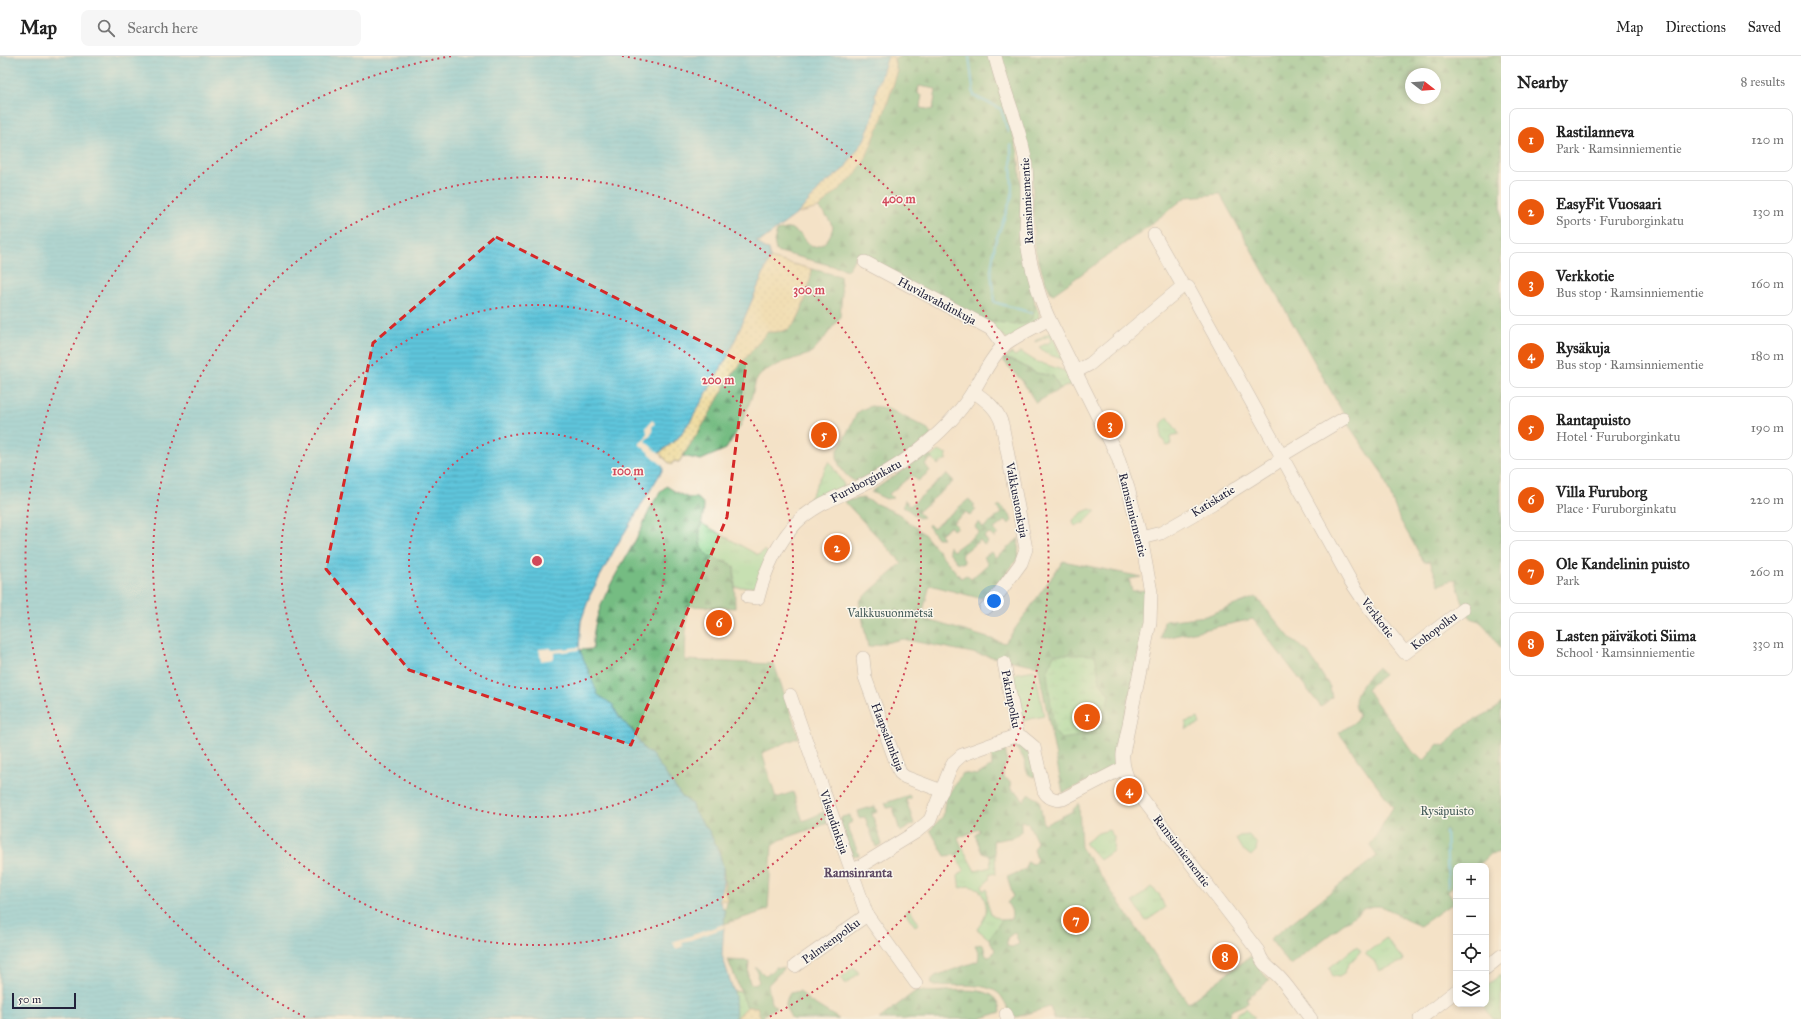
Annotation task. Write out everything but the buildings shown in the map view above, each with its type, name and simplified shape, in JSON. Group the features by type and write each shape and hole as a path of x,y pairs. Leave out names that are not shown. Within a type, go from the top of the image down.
{"street":[{"name":"Ramsinniementie","path":"995,56 1025,156 1027,178 1027,244 1040,297 1049,319 1117,455 1128,488 1141,538 1151,592 1152,609 1124,746 1122,760 1123,768 1131,785 1258,951 1267,956 1274,965 1277,975 1311,1019"},
{"name":"Verkkotie","path":"1154,235 1183,286 1190,289 1357,590 1405,654"},
{"name":"Huvilavahdinkuja","path":"865,262 991,329 1004,346"},
{"path":"1076,372 1090,364 1183,286"},
{"name":"Furuborginkatu","path":"748,597 758,598 766,572 778,545 797,523 816,507 882,475 902,463 943,430 973,391 989,365 1004,346 1049,319"},
{"name":"Valkkusuonkuja","path":"973,391 992,404 999,414 1026,549 1021,563 991,604 986,608"},
{"name":"Katiskatie","path":"1141,538 1164,531 1213,503 1283,458 1286,453 1343,419"},
{"name":"Kohopolku","path":"1405,654 1463,609"},
{"name":"Haapsalunkuja","path":"863,658 865,676 900,773 905,777 942,790"},
{"name":"Pakrinpolku","path":"1004,663 1018,736"},
{"name":"Vilsandinkuja","path":"790,695 867,915 916,983"},
{"path":"851,872 916,832 930,820 954,762 962,755 1018,736 1026,739 1034,747 1044,791 1050,798 1056,800 1063,799 1123,768"},
{"name":"Palmsenpolku","path":"795,966 867,915"},
{"path":"1489,966 1501,956"},
{"path":"1420,1019 1453,993"}],"highlighted area":[{"path":"496,237 746,364 727,517 631,745 409,670 326,569 373,343"}],"green space":[{"path":"902,56 990,56 1018,152 1031,283 1035,302 1033,317 1030,321 1026,323 1010,324 968,314 857,254 848,270 776,251 774,241 777,231 790,228 800,234 812,247 824,243 830,235 833,227 828,218 818,208 833,194 884,113 897,73 894,59","holes":["919,86 936,89 933,110 920,108 922,95 918,94"]},
{"path":"1000,56 1501,56 1501,648 1488,630 1480,622 1472,619 1466,612 1455,579 1439,585 1430,561 1424,562 1399,518 1382,473 1347,423 1342,411 1220,194 1186,197 1138,234 1052,295 1045,281 1034,246 1032,169"},
{"path":"812,269 840,276 842,294 840,317 823,340 810,354 784,362 764,371 756,380 751,399 741,425 726,449 701,460 683,456 731,376 767,332 786,330 795,322 805,300"},
{"path":"1035,303 1039,314 1038,320 1008,339 969,314 1015,325 1031,320"},
{"path":"1051,332 1062,359 1047,354 1039,347 1052,341 1049,336 1035,342"},
{"path":"1021,352 1035,361 1065,371 1074,383 1060,389 1053,376 1036,373 1015,361 1001,358 1007,357 1011,353 1015,356"},
{"path":"1001,358 1014,361 1036,373 1053,376 1060,389 1036,403 1023,382"},
{"path":"871,406 887,408 928,429 931,435 911,452 857,483 842,470 838,462 837,452 857,413"},
{"path":"1168,417 1179,434 1170,436 1171,445 1167,446 1161,437 1162,423"},
{"path":"938,451 947,454 946,460 938,465 931,457"},
{"path":"927,453 932,458 925,464 930,471 918,481 912,475 889,494 893,498 886,499 871,492"},
{"path":"829,461 844,485 844,489 812,506 808,501"},
{"path":"947,474 954,481 918,512 923,517 919,518 903,506 905,500 910,506"},
{"path":"666,486 682,495 697,498 701,501 704,505 700,534 701,547 711,557 734,567 735,608 687,606 685,660 774,664 799,737 762,753 776,798 793,792 803,821 824,812 828,823 780,840 772,846 768,910 724,924 725,912 723,908 726,907 727,901 723,867 719,852 709,831 695,813 691,804 682,797 654,758 644,749 634,733 618,716 613,705 598,696 579,650 593,649 593,635 596,620 606,593 635,541 652,505"},
{"name":"Valkkusuonmetsä","path":"863,498 899,514 924,534 961,578 966,575 971,579 988,564 984,557 991,552 996,558 1019,538 1018,558 991,595 979,598 930,585 921,618 1005,643 1063,561 1142,577 1129,579 1132,591 1145,590 1147,615 1114,768 1063,793 1038,666 902,639 868,647 859,601 902,563 844,501"},
{"path":"969,499 975,505 973,506 976,510 970,516 966,512 953,522 957,527 953,530 950,526 940,534 943,538 937,538 928,526 929,524 933,528"},
{"path":"999,505 1010,515 1012,521 1009,524 1006,520 994,529 998,534 994,538 989,533 984,537 988,542 984,545 980,540 961,555 965,562 957,562 949,552 949,546 953,551 979,532 975,527 977,523 980,523 983,528 1001,513 997,507"},
{"path":"1090,509 1096,511 1083,524 1076,526 1074,525 1073,520 1083,512"},
{"path":"701,523 758,555 765,550 769,555 756,587 735,587 734,567 727,562 720,561 707,555 701,547 700,542"},
{"path":"1256,597 1291,639 1307,651 1330,687 1332,697 1321,707 1253,619 1161,639 1164,621 1206,616"},
{"path":"1054,654 1095,655 1100,682 1109,694 1107,707 1099,720 1100,733 1061,739 1054,731 1047,673"},
{"name":"Rysäpuisto","path":"1378,667 1384,675 1367,690 1414,753 1424,761 1438,744 1445,746 1460,728 1497,708 1501,703 1501,852 1491,854 1481,863 1453,863 1453,887 1448,892 1453,903 1420,926 1404,919 1386,908 1378,906 1369,907 1363,909 1290,965 1270,939 1377,856 1370,846 1393,807 1339,733 1356,721 1359,715 1356,708 1356,695 1368,677"},
{"path":"1035,670 1044,716 1021,721 1012,674"},
{"path":"1198,718 1200,724 1186,729 1187,726 1185,722"},
{"path":"1012,742 1024,748 1030,755 1035,777 1027,773 1022,755 1015,747 1005,747 1007,762 1003,770 1003,777 1010,781 1011,790 1019,794 1023,801 1028,795 1031,795 1039,800 1044,825 1071,812 1079,803 1081,847 1188,1003 1251,956 1269,981 1247,998 1248,1003 1232,1010 1226,1019 1054,1019 1050,1007 1013,1018 1001,996 988,988 970,985 935,986 932,984 931,980 935,976 978,961 979,954 975,945 983,944 986,956 990,957 995,950 989,939 1002,920 1011,919 1012,917 1007,903 1013,896 1007,877 1026,869 1027,862 1034,864 1037,859 1034,850 1037,842 1028,823 1023,821 1021,821 1021,832 1015,837 993,841 995,854 990,856 982,853 975,835 979,832 979,829 958,838 962,847 956,855 945,856 930,830 943,816 945,800 962,773 977,775 992,766 991,748","holes":["1015,932 1019,944 1012,947 1007,946 1007,938"]},
{"path":"909,795 911,798 906,800 914,824 900,832 893,807 887,808 885,803"},
{"path":"875,806 877,812 872,814 882,844 876,847 865,817 860,819 858,811"},
{"path":"850,815 852,822 847,825 859,855 855,856 850,854 840,820 842,817"},
{"path":"1109,830 1114,837 1113,851 1100,860 1085,843 1098,833"},
{"path":"1249,835 1257,844 1256,851 1251,856 1241,848 1236,839 1239,836"},
{"path":"962,847 975,871 991,867 990,856 995,854 996,874 990,873 989,880 982,886 983,891 987,889 987,902 991,914 1002,920 989,939 977,929 986,914 985,900 979,889 969,886 960,888 958,876 964,870 956,856"},
{"path":"1151,887 1159,894 1165,908 1146,921 1133,902"},
{"path":"909,909 918,922 915,926 905,912"},
{"path":"1386,938 1404,961 1379,971 1374,961 1365,954"},
{"path":"1357,946 1361,951 1348,965 1344,974 1339,977 1333,976 1329,968"},
{"path":"728,960 749,961 748,976 750,983 755,985 759,982 757,976 758,972 755,968 766,976 776,967 784,968 768,985 771,1003 776,1007 763,1016 764,1019 761,1019 757,1007 747,1007"},
{"path":"854,967 859,973 846,984 841,978"},
{"path":"1501,974 1501,1019 1493,1019 1484,1007 1489,1007 1489,984"},
{"path":"917,990 980,991 990,994 998,1001 1001,1012 979,1019 879,1019"},
{"path":"734,991 741,992 747,1007 736,1019 727,1019"},
{"path":"800,991 808,1000 839,1019 792,1019 786,1003 790,993"},
{"path":"1246,1008 1255,1019 1235,1019 1238,1013"}],"sand":[{"path":"888,56 893,56 897,73 884,113 865,160 854,176 818,208 797,214 823,185 844,169 876,100 874,94"},
{"path":"770,258 812,269 799,316 789,329 767,332 731,376 706,420 679,462 674,461 671,465 659,453 677,439 691,420 729,354"},
{"path":"723,878 727,901 723,900 719,902"},
{"path":"747,1007 757,1007 761,1019 736,1019"}],"water":[{"path":"0,56 888,56 875,94 876,100 872,120 864,140 844,169 823,185 797,214 761,241 756,241 764,248 769,249 770,258 729,354 691,420 677,439 659,453 663,469 617,545 590,595 581,621 579,648 598,695 613,705 618,716 634,733 644,749 652,755 682,797 691,803 695,813 709,831 719,852 723,867 723,883 719,901 725,912 722,955 735,996 736,1019 0,1019"}],"pier":[{"path":"652,420 655,423 652,427 653,432 645,441 662,456 664,467 639,444 645,438 647,434 646,427"},
{"path":"579,647 579,650 554,653 554,659 541,661 539,649 551,648 552,650"},
{"path":"724,924 724,928 682,943 683,946 676,949 673,942"}],"waterway":[{"path":"969,56 974,96 1001,109 1008,132"},
{"path":"1011,145 1012,196 995,243 991,271 994,302 1032,313"},
{"path":"1446,831 1448,887"}],"place":[{"name":"Verkkotie","path":"1110,425"},
{"name":"Rantapuisto","path":"824,435"},
{"name":"EasyFit Vuosaari","path":"837,548"},
{"name":"Villa Furuborg","path":"719,623"},
{"name":"Rastilanneva","path":"1087,717"},
{"name":"Rysäkuja","path":"1129,791"},
{"name":"Ole Kandelinin puisto","path":"1076,920"},
{"name":"Lasten päiväkoti Siima","path":"1225,957"}],"district":[{"name":"Ramsinranta","path":"858,872"}]}
